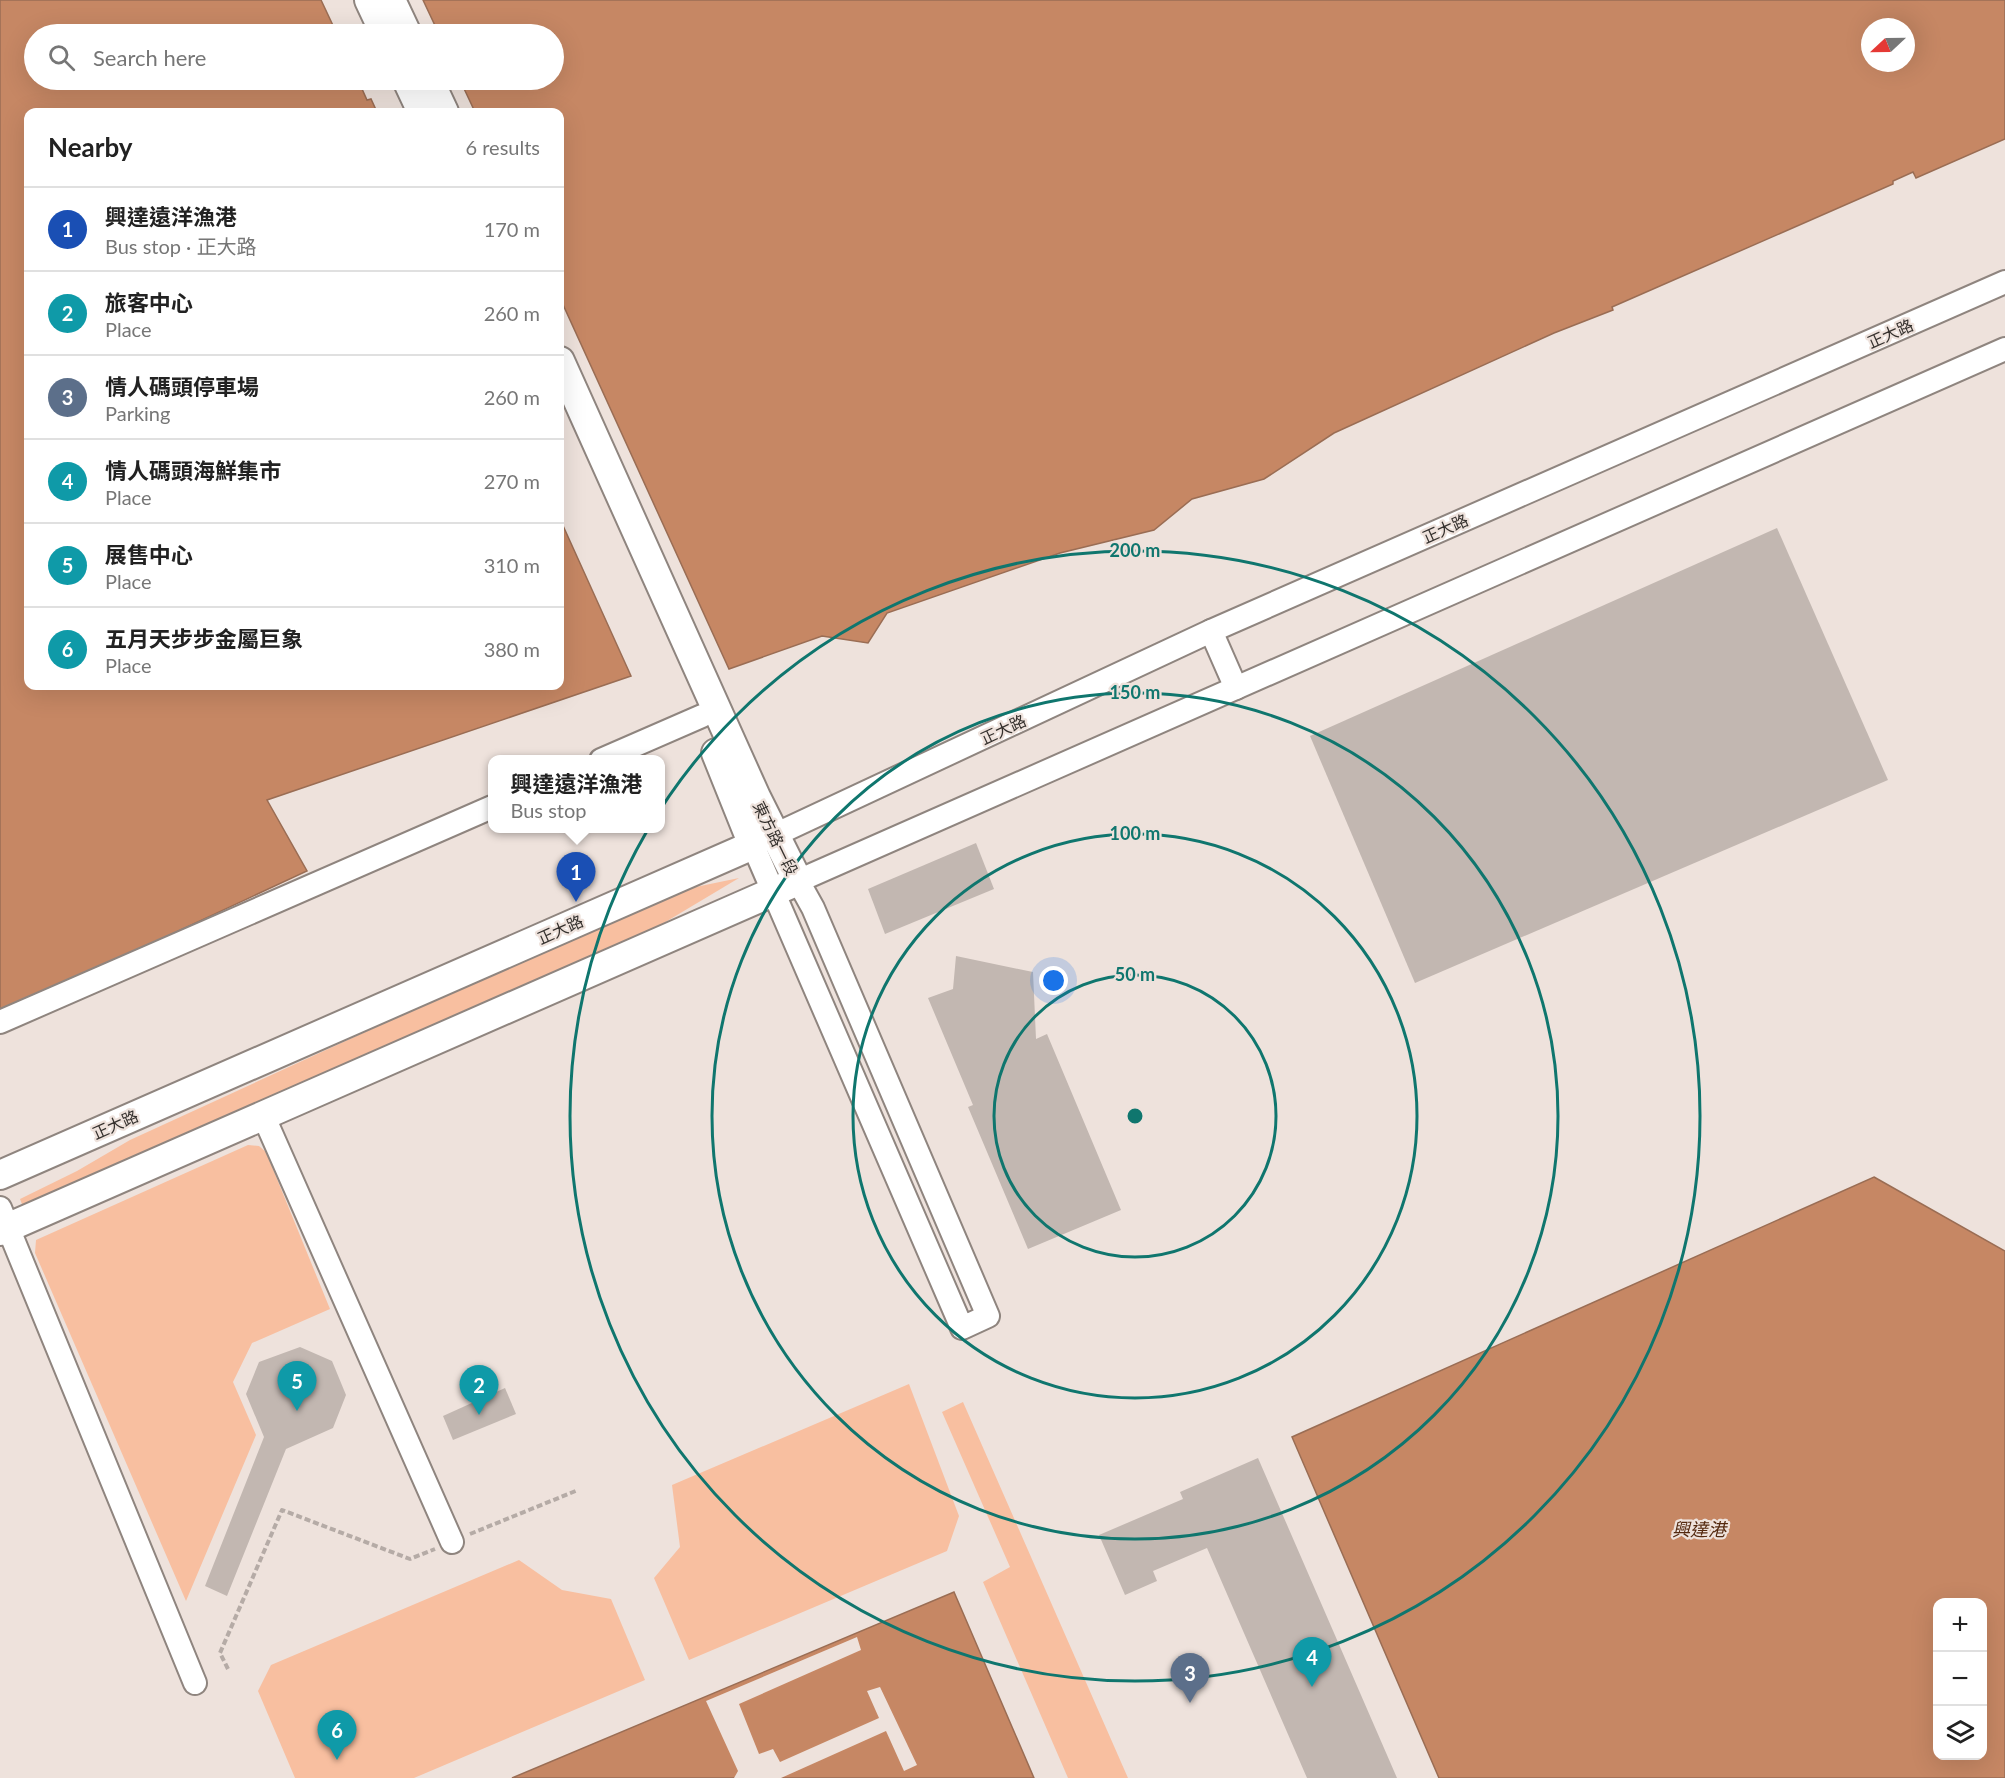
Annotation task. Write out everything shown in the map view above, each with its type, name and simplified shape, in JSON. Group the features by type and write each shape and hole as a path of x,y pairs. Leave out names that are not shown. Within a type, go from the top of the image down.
{"main road":[{"path":"369,0 381,24"},
{"path":"391,0 402,24"},
{"path":"412,90 420,108"},
{"path":"434,90 442,108"},
{"name":"東方路一段","path":"564,370 785,887"},
{"name":"東方路一段","path":"564,415 702,716 764,840"},
{"name":"正大路","path":"0,1175 764,840"},
{"path":"3,1222 263,1115 785,887"}],"street":[{"name":"正大路","path":"764,840 1211,631 2005,282"},
{"path":"785,887 2005,349"},
{"path":"1211,631 1236,688"},
{"path":"610,755 702,716"},
{"path":"0,1022 488,809"},
{"name":"東方路一段","path":"785,887 813,908 988,1316 962,1328 785,887"},
{"path":"263,1115 452,1542"},
{"path":"3,1222 195,1683"}],"path":[{"path":"228,1669 220,1653 282,1510"}],"shaded area":[{"path":"739,878 632,942 23,1207 20,1199 77,1171 130,1140 633,909 686,889"},
{"path":"248,1145 259,1146 266,1152 330,1309 252,1343 233,1382 256,1435 186,1601 35,1253 36,1240"},
{"path":"909,1384 959,1516 947,1551 689,1660 654,1578 680,1547 672,1485"},
{"path":"963,1402 1128,1778 1068,1778 983,1582 1010,1567 942,1412"},
{"path":"519,1560 562,1590 611,1599 645,1680 414,1778 295,1778 258,1691 271,1665"}],"water":[{"path":"0,0 321,0 332,24 24,24 24,90 362,90 367,100 371,99 375,108 24,108 24,690 564,690 564,528 631,676 267,800 307,871 0,1014"},
{"path":"423,0 2005,0 2005,139 1916,178 1913,172 1893,181 1893,184 1612,307 1613,310 1554,333 1334,433 1264,479 1192,499 1154,530 1060,553 887,613 868,643 822,636 729,669 564,307 564,108 473,108 465,90 564,90 564,24 434,24"},
{"name":"興達港","path":"1874,1177 2005,1251 2005,1778 1439,1778 1292,1437"},
{"path":"954,1592 1034,1778 512,1778"}],"pier":[{"path":"857,1637 861,1650 739,1704 759,1754 773,1749 780,1762 879,1718 867,1691 880,1687 917,1765 904,1771 886,1731 781,1778 734,1778 738,1771 706,1701"}],"building":[{"path":"1777,528 1888,780 1415,983 1310,736"},
{"path":"976,843 994,889 885,934 868,889"},
{"path":"956,956 1033,972 1036,1039 1047,1034 1121,1210 1028,1249 968,1107 973,1105 928,998 953,989"},
{"path":"300,1347 332,1361 346,1395 333,1428 286,1449 227,1596 205,1586 264,1437 246,1394 259,1362"},
{"path":"505,1388 516,1414 453,1440 443,1416"},
{"path":"1258,1458 1397,1778 1307,1778 1207,1548 1153,1571 1157,1581 1125,1595 1099,1535 1183,1499 1180,1492"}],"place":[{"name":"興達遠洋漁港","path":"576,902"},
{"name":"展售中心","path":"297,1411"},
{"name":"旅客中心","path":"479,1415"},
{"name":"情人碼頭海鮮集市","path":"1312,1687"},
{"name":"情人碼頭停車場","path":"1190,1703"},
{"name":"五月天步步金屬巨象","path":"337,1760"}]}
